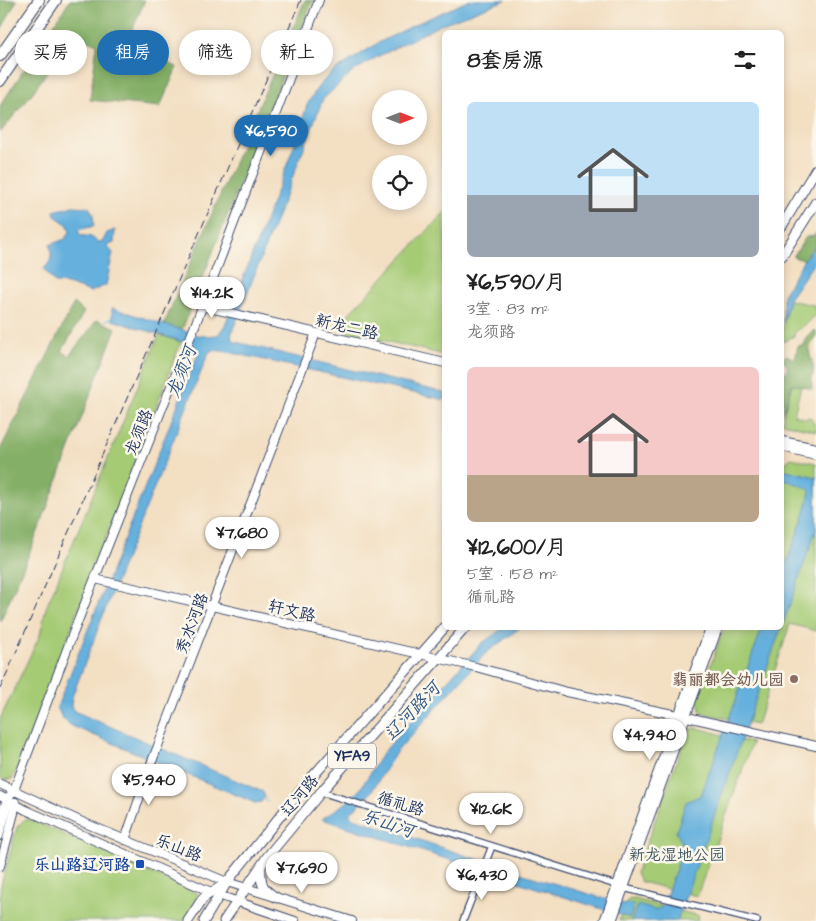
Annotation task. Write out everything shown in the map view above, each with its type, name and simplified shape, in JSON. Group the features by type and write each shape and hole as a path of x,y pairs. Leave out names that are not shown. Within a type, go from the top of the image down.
{"highway":[{"path":"0,56 39,0"},
{"path":"0,81 56,0"}],"main road":[{"path":"784,223 816,169"},
{"path":"784,253 816,202"},
{"name":"辽河路","path":"204,921 215,894 228,882 306,784 443,630"},
{"name":"辽河路","path":"224,921 262,865 321,792 463,630"},
{"path":"262,865 260,878 262,885 267,892 277,898"},
{"path":"188,921 203,898 215,894"},
{"path":"194,921 215,894"},
{"path":"228,921 236,901"}],"street":[{"name":"龙须路","path":"0,818 14,790 194,328 319,0"},
{"name":"新龙二路","path":"201,306 243,314 442,362"},
{"name":"秀水河路","path":"125,840 151,764 316,333"},
{"path":"784,441 816,448"},
{"path":"784,447 816,455"},
{"name":"轩文路","path":"95,579 476,667 567,692 683,716"},
{"path":"683,716 709,630"},
{"path":"607,921 683,716 717,630"},
{"path":"683,716 816,746"},
{"name":"乐山路","path":"0,784 80,822 245,889 352,921"},
{"name":"循礼路","path":"321,792 620,886 692,906 757,921"},
{"name":"龙须路","path":"0,866 8,801"},
{"path":"0,836 8,801"},
{"name":"乐山路","path":"8,801 215,894 295,921"},
{"path":"463,921 492,846"}],"green space":[{"path":"0,0 17,0 0,32"},
{"path":"70,0 145,0 132,30 97,30 97,44 87,40 87,30 50,30"},
{"path":"305,0 313,0 301,30 292,30"},
{"path":"97,44 97,75 169,75 169,64 177,67 160,107 90,100"},
{"path":"20,75 45,75 0,133 0,106"},
{"path":"272,75 283,75 182,330 164,324"},
{"path":"442,215 442,354 347,332 341,322"},
{"path":"816,233 816,245 804,260 793,257 806,237 814,236"},
{"path":"789,300 814,305 816,314 794,333 794,336 784,341 784,320"},
{"path":"74,303 84,312 62,351 69,356 97,320 116,328 32,547 0,622 0,450"},
{"path":"816,330 816,337 809,351 813,367 812,389 792,384 784,412 784,375 788,367 784,358 786,355 795,359 798,346 804,345 807,336"},
{"path":"159,335 181,342 16,772 12,779 5,780 0,777 0,719 40,635 46,608"},
{"path":"792,384 801,386 794,415 807,419 810,417 816,427 816,431 784,423 784,412"},
{"path":"791,458 816,463 816,631 790,624 757,725 705,714 700,710 698,699 723,630 784,630 785,463"},
{"name":"新龙湿地公园","path":"698,728 752,743 697,896 641,882 636,873 686,735 691,729"},
{"path":"29,819 197,893 199,897 183,921 0,921 0,889 17,827 23,821"},
{"name":"新龙湿地公园","path":"630,899 699,916 697,921 619,921 625,903"}],"water":[{"path":"470,0 506,0 442,24 379,56 354,71 323,99 231,335 232,339 236,342 442,392 442,399 233,353 214,350 209,352 112,592 72,697 71,706 74,711 263,792 265,797 261,802 255,803 72,726 62,718 57,707 198,354 194,345 112,320 112,308 201,336 218,335 225,325 296,141 307,105 318,87 329,75 333,75 333,72 378,43"},
{"path":"73,206 89,207 93,214 94,226 78,230 80,235 91,237 98,242 103,241 107,233 115,230 114,243 107,246 113,253 106,285 91,292 64,283 55,283 44,269 51,258 50,245 65,239 70,232 68,225 55,216 54,211"},
{"path":"816,245 816,260 789,299 784,320 784,293 805,258"},
{"path":"784,469 816,477 816,530 784,621 784,570 806,509 810,491 807,488 784,479"},
{"path":"500,630 517,630 486,653 397,751 370,794 349,814 354,818 494,865 625,905 627,903 634,905 630,918 322,819 347,802 361,788 382,754 481,644"},
{"path":"761,630 780,630 677,921 631,921 638,905 655,910 662,907 684,847 676,832 686,802 701,795"}],"waterway":[{"path":"105,321 112,318"},
{"name":"乐山河","path":"264,799 268,801"}],"railway":[{"path":"0,689 301,0"}],"place":[{"name":"翡丽都会幼儿园","path":"794,679"},
{"name":"乐山路辽河路","path":"140,864"}],"water label":[{"name":"龙须河","path":"181,372"},
{"name":"辽河路河","path":"412,711"}]}
